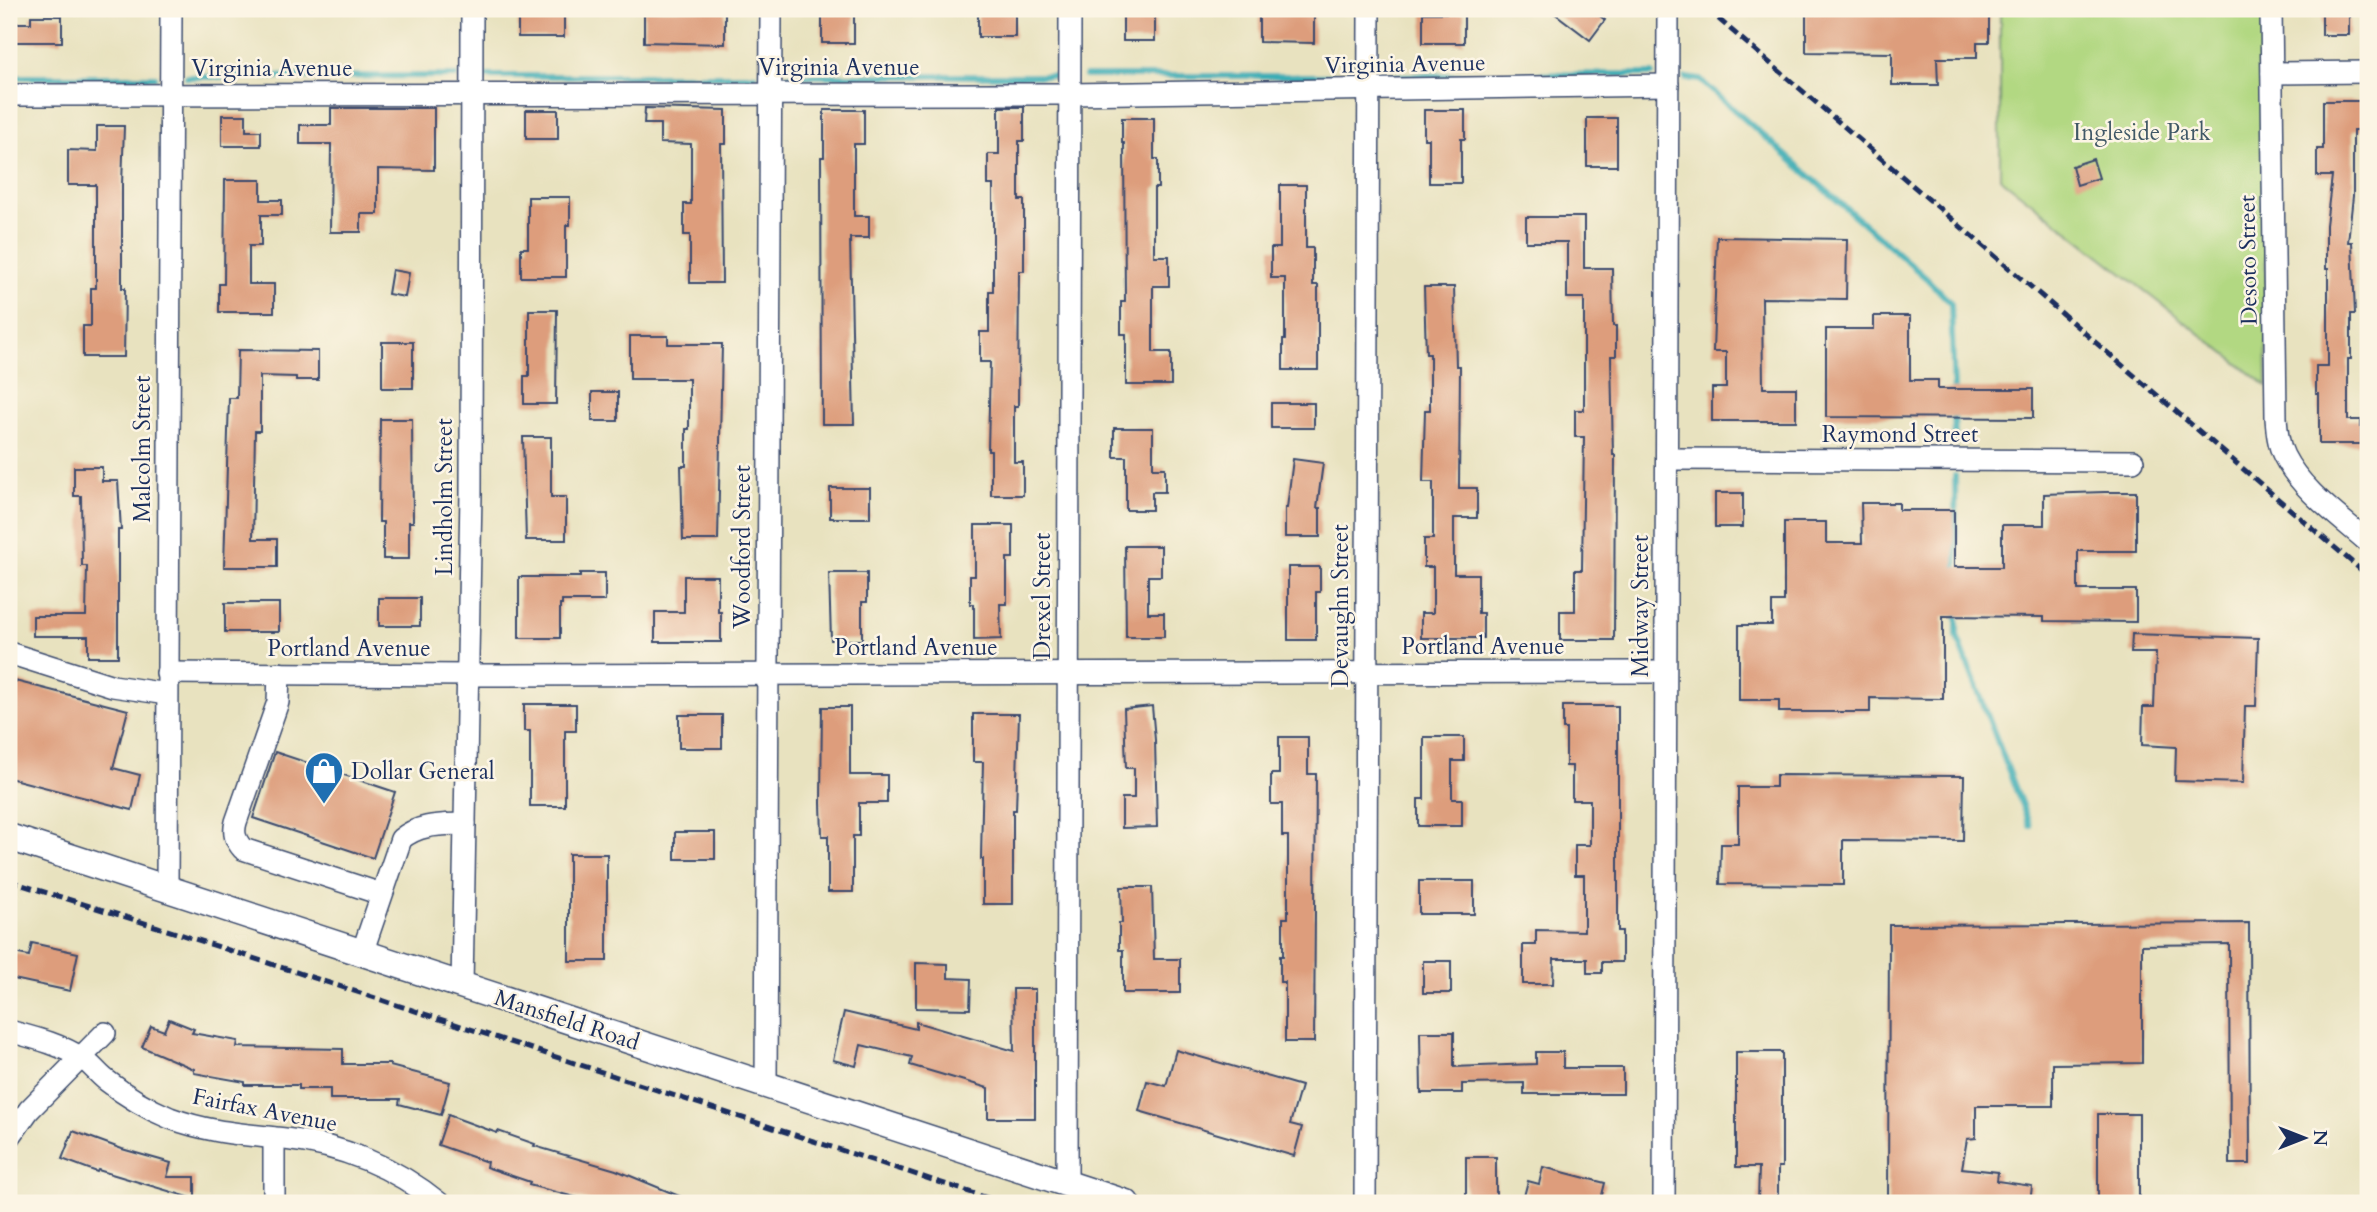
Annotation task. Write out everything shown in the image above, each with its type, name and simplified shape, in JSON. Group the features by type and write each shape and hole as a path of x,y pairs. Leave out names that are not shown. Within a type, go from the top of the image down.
{"main road":[{"name":"Mansfield Road","path":"9,838 1126,1203"}],"street":[{"name":"Malcolm Street","path":"167,889 171,9"},
{"name":"Lindholm Street","path":"462,986 469,675 471,9"},
{"name":"Woodford Street","path":"766,1086 771,9"},
{"name":"Drexel Street","path":"1067,1184 1070,9"},
{"name":"Devaughn Street","path":"1365,1203 1369,9"},
{"name":"Midway Street","path":"1664,1203 1668,9"},
{"name":"Desoto Street","path":"2271,9 2278,441 2291,469 2368,542"},
{"path":"2272,74 2368,72"},
{"name":"Virginia Avenue","path":"9,95 1070,94 1668,85"},
{"name":"Raymond Street","path":"1667,458 2133,461"},
{"name":"Portland Avenue","path":"9,653 113,685 279,674 1665,672"},
{"path":"279,674 278,702 236,822 236,841 243,849 381,894"},
{"path":"362,953 401,839 424,826 465,824"},
{"name":"Fairfax Avenue","path":"9,1031 59,1045 80,1057 105,1080 136,1101 168,1117 244,1136 323,1145 372,1162 406,1179 439,1203"},
{"path":"9,1138 29,1110 104,1032"},
{"path":"274,1138 274,1203"}],"green space":[{"name":"Ingleside Park","path":"2000,9 2263,9 2267,386 2000,178"}],"building":[{"path":"518,9 564,9 564,37 518,37"},
{"path":"644,9 725,10 725,44 644,42"},
{"path":"822,9 854,9 854,43 822,43"},
{"path":"978,9 1015,9 1015,37 978,37"},
{"path":"1123,9 1155,9 1155,41 1123,41"},
{"path":"1549,9 1591,9 1605,20 1590,40"},
{"path":"1806,9 1989,9 1989,42 1977,42 1977,58 1937,58 1938,85 1892,85 1892,53 1806,52"},
{"path":"2322,9 2349,9 2349,35 2322,35"},
{"path":"1259,10 1314,10 1314,43 1259,42"},
{"path":"1423,13 1464,13 1464,43 1423,43"},
{"path":"31,16 62,16 62,42 9,42 9,23 31,23"},
{"path":"2323,101 2368,101 2368,130 2353,130 2353,196 2348,242 2352,242 2355,314 2351,314 2351,359 2348,359 2348,420 2361,420 2361,444 2319,444 2316,366 2328,366 2326,225 2332,176 2317,176 2317,149 2323,149"},
{"path":"999,107 1024,107 1024,141 1019,141 1019,200 1024,200 1024,271 1019,271 1018,406 1014,406 1014,462 1023,462 1023,495 991,495 991,451 988,451 990,362 980,362 980,332 989,332 989,291 993,291 993,185 988,185 988,154 999,154"},
{"path":"331,108 434,108 434,170 378,169 378,214 361,214 361,232 330,232 331,144 300,144 300,125 331,125"},
{"path":"645,108 726,110 726,144 721,144 722,283 690,283 690,235 684,235 684,204 691,204 691,144 660,143 660,124 644,124"},
{"path":"526,110 558,110 558,139 526,139"},
{"path":"824,110 864,110 864,144 854,144 854,216 869,216 869,238 850,238 854,424 822,424 821,157 824,157"},
{"path":"1424,110 1465,110 1465,139 1461,139 1461,183 1429,183 1429,139 1424,139"},
{"path":"222,115 246,115 246,131 261,131 261,146 222,146"},
{"path":"1122,118 1154,118 1154,159 1158,159 1158,188 1154,188 1154,256 1169,256 1169,286 1153,286 1153,352 1171,352 1171,385 1126,385 1126,334 1121,334 1121,302 1125,302"},
{"path":"1587,118 1617,118 1617,166 1587,166"},
{"path":"97,126 124,126 124,357 83,357 83,326 91,326 91,288 96,288 96,185 68,185 68,150 97,151"},
{"path":"2093,159 2099,178 2077,185 2072,166"},
{"path":"225,180 261,180 261,200 282,200 282,215 261,215 261,246 249,246 249,284 274,284 274,312 219,312 219,284 224,284"},
{"path":"1280,185 1306,185 1306,248 1313,248 1313,285 1318,285 1318,370 1283,370 1285,278 1271,278 1271,248 1280,248"},
{"path":"528,197 570,197 570,225 566,225 566,277 521,277 521,248 528,248"},
{"path":"1526,217 1584,217 1584,268 1612,268 1613,326 1616,326 1616,356 1611,356 1615,455 1614,640 1560,640 1560,611 1575,611 1575,570 1582,570 1584,437 1575,437 1575,410 1584,410 1584,298 1567,298 1567,242 1526,242"},
{"path":"1717,237 1847,239 1846,299 1762,298 1763,388 1796,388 1796,421 1712,421 1712,388 1726,388 1726,352 1713,352"},
{"path":"392,270 409,273 405,297 388,294"},
{"path":"1424,287 1454,287 1456,366 1460,366 1459,488 1477,488 1477,518 1454,518 1454,574 1478,574 1478,613 1483,613 1483,638 1421,638 1421,613 1433,613 1433,567 1424,567 1424,539 1433,539 1433,482 1423,482 1425,410 1430,410 1430,354 1426,354"},
{"path":"529,310 557,310 556,404 524,404 524,376 529,376"},
{"path":"1874,316 1910,316 1910,380 1938,380 1938,389 2033,389 2033,418 1826,417 1826,329 1874,329"},
{"path":"630,336 668,336 668,344 722,344 718,540 683,540 681,466 686,466 689,379 630,379"},
{"path":"382,342 413,342 413,388 382,388"},
{"path":"238,350 318,351 318,380 260,376 260,431 255,431 253,539 277,539 277,567 224,567 229,398 237,398"},
{"path":"592,392 618,392 618,421 592,421"},
{"path":"1271,403 1314,403 1314,428 1271,428"},
{"path":"380,419 412,419 413,522 409,522 409,559 383,559 383,522 379,522"},
{"path":"1114,428 1153,428 1153,468 1165,468 1165,492 1152,492 1152,510 1126,510 1126,457 1114,457"},
{"path":"523,437 551,437 551,497 566,497 566,540 526,540"},
{"path":"1293,459 1323,463 1317,508 1320,508 1320,537 1285,537 1285,508"},
{"path":"74,467 102,467 102,481 118,481 121,530 118,530 118,657 88,657 88,636 33,636 33,616 86,616 87,566 82,566 81,496 74,496"},
{"path":"830,488 870,488 870,518 830,518"},
{"path":"2136,492 2136,551 2078,551 2078,590 2136,590 2136,622 2044,621 2044,617 1943,616 1943,699 1870,698 1870,712 1779,712 1779,700 1739,700 1739,625 1772,625 1772,602 1784,602 1784,522 1826,522 1826,543 1862,543 1861,503 1899,503 1899,510 1954,510 1954,567 2002,567 2002,525 2044,525 2044,494"},
{"path":"1715,493 1743,493 1743,527 1715,527"},
{"path":"975,525 1013,525 1013,558 1007,558 1007,604 1000,604 1001,639 974,640 974,604 970,604 970,576 975,576"},
{"path":"1125,546 1161,546 1161,576 1148,576 1148,613 1164,613 1164,637 1126,637"},
{"path":"1288,567 1320,567 1320,592 1316,592 1316,640 1288,640"},
{"path":"580,573 605,573 605,601 562,601 560,638 519,638 519,577 580,577"},
{"path":"829,573 867,573 867,602 862,602 862,640 831,640"},
{"path":"684,576 718,576 721,642 655,642 655,612 684,612"},
{"path":"379,598 420,598 420,626 379,626"},
{"path":"225,603 279,603 279,632 225,632"},
{"path":"2132,634 2258,638 2256,706 2245,706 2243,783 2175,781 2176,747 2142,745 2143,707 2154,707 2156,653 2131,653"},
{"path":"11,680 128,710 113,768 140,775 132,810 9,778"},
{"path":"524,704 576,704 576,731 565,731 565,806 530,806 530,731 524,731"},
{"path":"1152,706 1157,827 1122,828 1122,798 1134,798 1134,768 1126,768 1124,709"},
{"path":"1563,706 1618,706 1618,931 1622,931 1622,962 1602,962 1602,973 1587,973 1587,959 1554,959 1553,984 1523,984 1523,945 1536,945 1536,930 1584,931 1584,875 1575,875 1575,845 1590,845 1590,800 1572,800 1572,766 1566,766"},
{"path":"822,707 850,707 850,775 887,775 887,803 859,803 859,836 853,836 853,892 828,892 828,836 822,836"},
{"path":"973,714 1019,714 1016,810 1013,810 1013,904 983,904 983,762 973,762"},
{"path":"679,715 722,715 722,748 679,748"},
{"path":"1279,737 1308,737 1308,774 1316,774 1314,1042 1285,1042 1285,982 1280,982 1280,956 1283,956 1283,918 1288,918 1288,836 1282,836 1282,804 1271,804 1271,774 1279,774"},
{"path":"1424,737 1464,737 1464,761 1452,761 1452,799 1462,799 1462,826 1418,826 1418,799 1424,799"},
{"name":"Dollar General","path":"275,752 395,792 373,858 253,818"},
{"path":"1776,775 1964,776 1963,841 1843,840 1843,885 1720,884 1721,844 1738,844 1738,787 1776,787"},
{"path":"675,832 715,832 715,859 675,859"},
{"path":"569,854 607,854 607,961 569,961"},
{"path":"1419,881 1474,881 1474,914 1419,914"},
{"path":"1121,887 1152,887 1154,959 1180,959 1180,993 1123,993 1123,950 1119,950 1119,923 1122,923"},
{"path":"2249,923 2250,1164 2230,1164 2229,944 2142,945 2142,1063 2053,1064 2053,1106 1976,1106 1976,1138 1967,1139 1962,1168 1998,1172 1997,1181 2032,1186 2030,1203 1888,1203 1889,925"},
{"path":"32,943 78,953 70,991 9,978 14,953 29,956"},
{"path":"1423,961 1451,961 1451,993 1423,993"},
{"path":"916,963 948,964 948,978 971,979 970,1009 916,1008"},
{"path":"1013,989 1035,989 1035,1118 988,1118 988,1088 910,1065 912,1057 861,1045 856,1066 833,1060 844,1012 916,1029 916,1022 1014,1051"},
{"path":"169,1019 194,1029 192,1033 238,1041 237,1047 343,1049 343,1064 390,1064 450,1082 441,1115 399,1104 400,1099 330,1099 330,1089 299,1089 299,1085 245,1085 245,1082 194,1073 194,1069 142,1047 151,1026 164,1031"},
{"path":"1420,1032 1454,1032 1454,1067 1536,1064 1536,1052 1563,1052 1563,1068 1623,1068 1623,1094 1524,1094 1524,1083 1462,1084 1462,1093 1421,1093"},
{"path":"1176,1050 1301,1086 1290,1124 1302,1127 1294,1156 1139,1111 1147,1081 1166,1086"},
{"path":"1736,1052 1782,1052 1782,1167 1778,1167 1778,1203 1758,1203 1759,1167 1736,1167"},
{"path":"2098,1114 2139,1114 2139,1203 2098,1203"},
{"path":"448,1115 535,1144 534,1146 616,1170 696,1203 597,1203 529,1185 530,1182 486,1167 487,1162 438,1145"},
{"path":"73,1131 171,1163 167,1177 195,1177 195,1199 98,1170 97,1172 62,1159"},
{"path":"1466,1157 1496,1157 1496,1203 1466,1203"},
{"path":"1543,1167 1605,1183 1600,1203 1533,1203 1523,1200 1528,1181 1539,1184"}],"waterway":[{"path":"1385,76 1652,74"},
{"path":"187,77 455,76"},
{"path":"488,76 755,76"},
{"path":"788,76 1053,76"},
{"path":"1086,76 1352,76"},
{"path":"9,77 155,77"},
{"path":"1686,78 1700,80 1951,303 1954,396"},
{"path":"1954,410 1955,443"},
{"path":"1955,476 1956,575"},
{"path":"1957,611 1957,636 2030,826"}],"railway":[{"path":"1707,9 2368,576"},
{"path":"9,881 158,927 1003,1203"}],"place":[{"name":"Dollar General","path":"324,805"}]}
